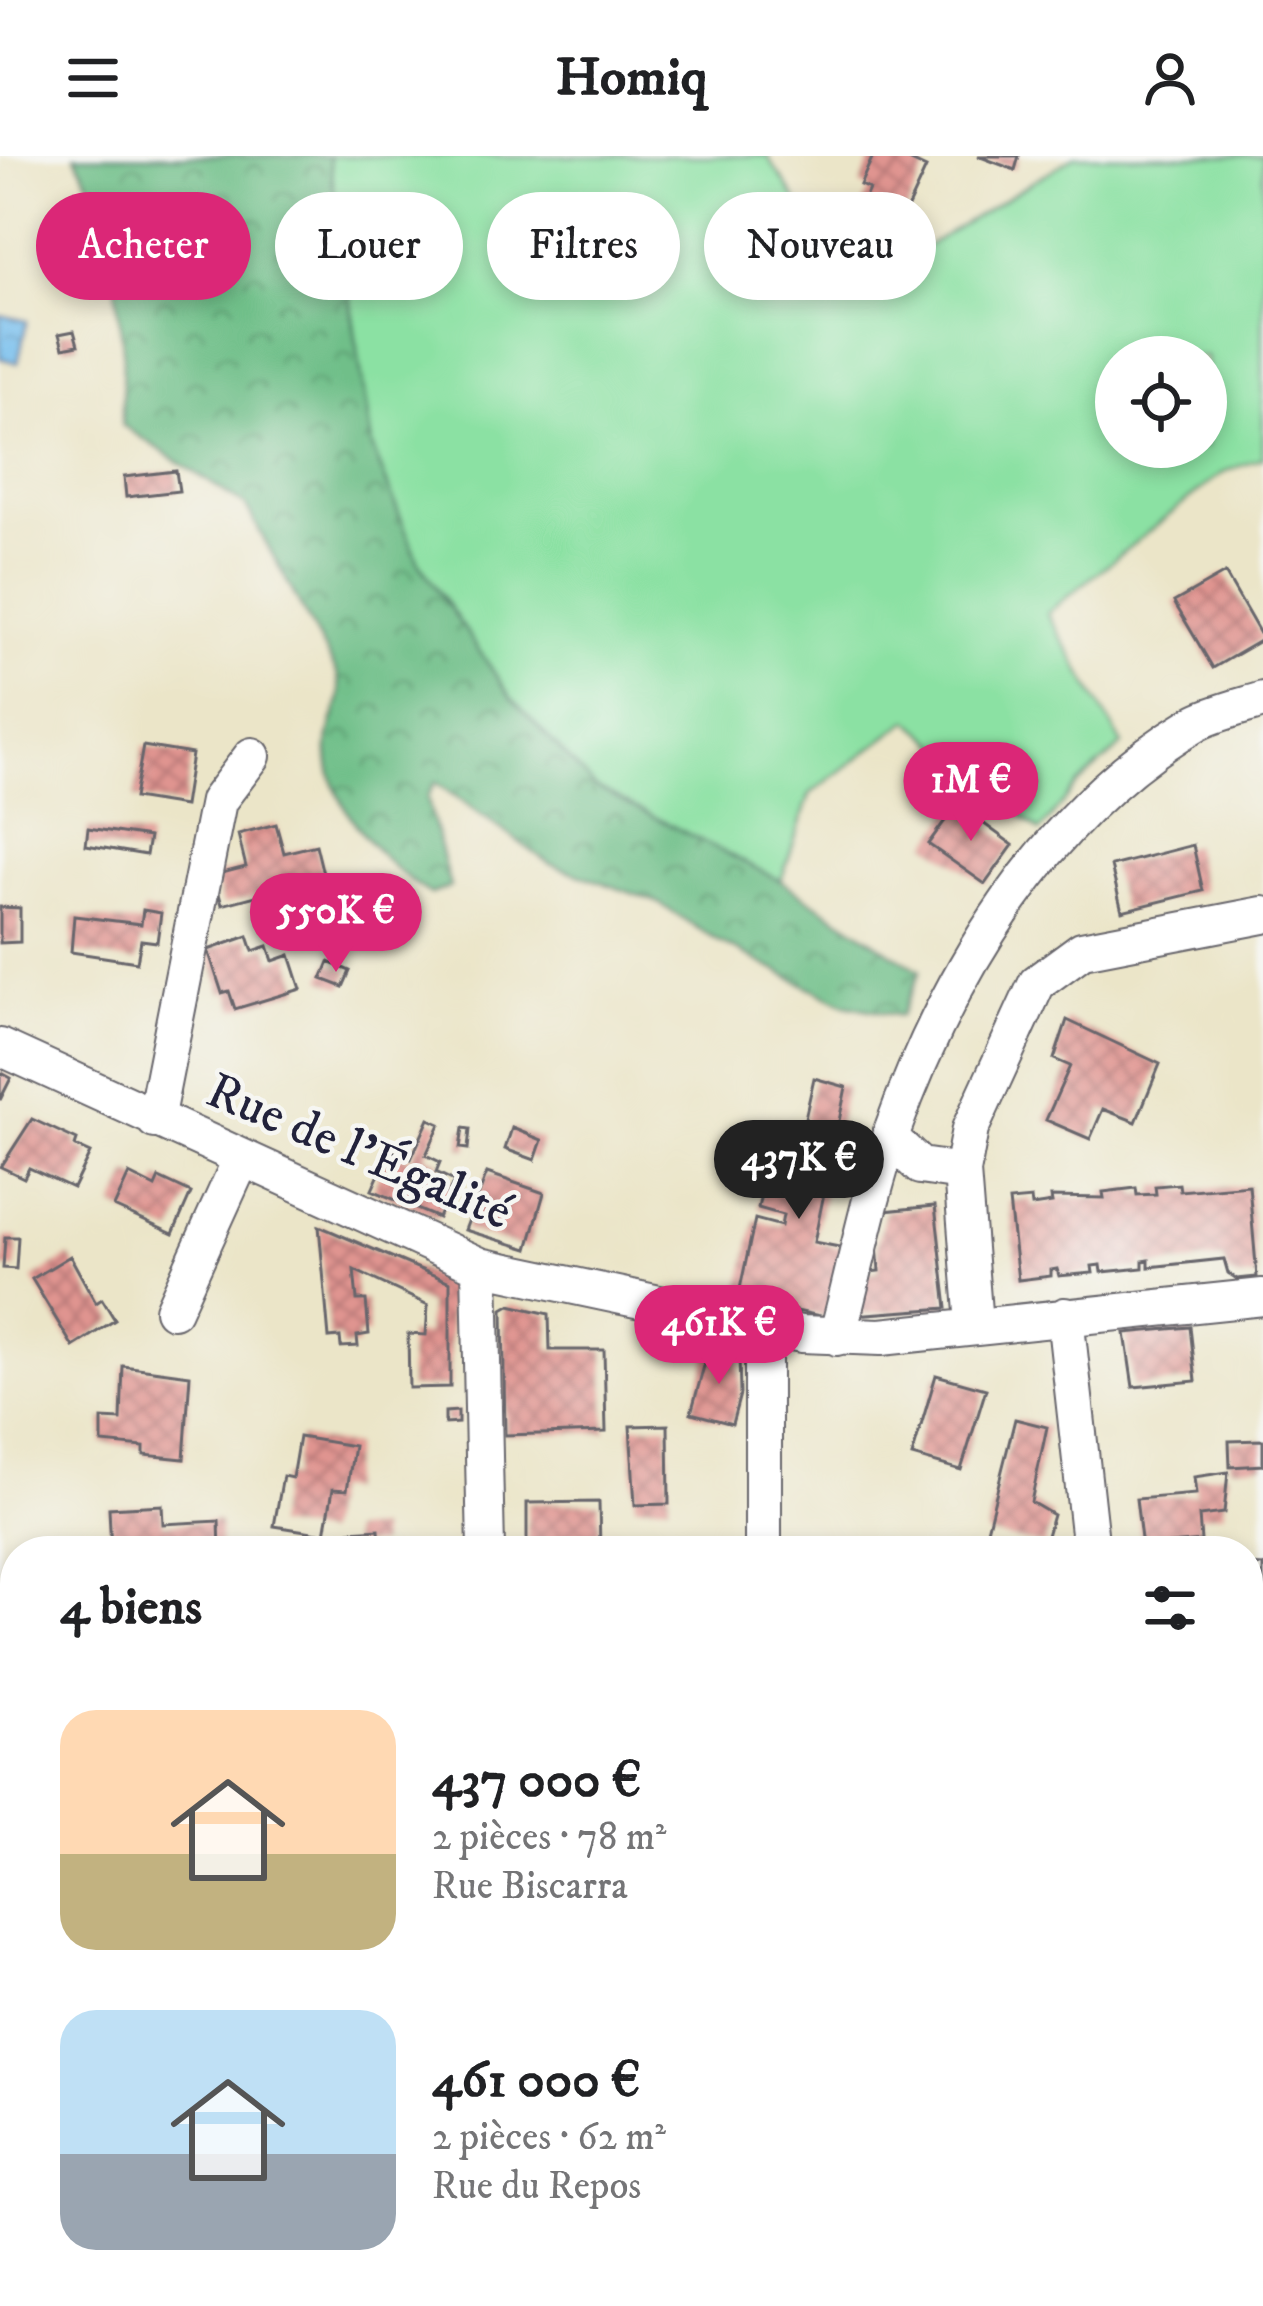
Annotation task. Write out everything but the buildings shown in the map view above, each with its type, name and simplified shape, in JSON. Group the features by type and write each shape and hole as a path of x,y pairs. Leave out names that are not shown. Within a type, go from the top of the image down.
{"street":[{"path":"837,1337 890,1138 965,971 1027,874 1078,812 1198,722 1263,700"},
{"path":"155,1120 218,801 252,756"},
{"path":"974,1325 962,1172 970,1129 1022,1007 1057,964 1112,943 1263,915"},
{"name":"Rue de l'Égalité","path":"0,1047 480,1266 763,1326 837,1337 1263,1297"},
{"path":"890,1138 920,1166 962,1172"},
{"path":"173,1310 241,1160"},
{"path":"480,1266 486,1536"},
{"path":"1065,1316 1088,1536"},
{"path":"763,1326 763,1536"}],"green space":[{"path":"75,156 329,156 334,192 275,192 275,300 350,300 372,447 418,561 512,699 595,787 781,881 920,971 900,1016 845,1005 716,940 657,902 550,864 435,782 427,797 450,887 431,894 378,851 347,810 329,767 329,735 340,695 337,673 246,506 122,425 123,351 118,300 251,300 251,192 94,192"},
{"path":"329,156 767,156 791,192 704,192 704,300 936,300 936,240 1075,156 1263,156 1263,458 1223,472 1047,613 1123,745 1079,783 1040,831 909,720 810,794 781,881 595,787 512,699 418,561 372,447 350,300 463,300 463,192 334,192"}],"water":[{"path":"0,315 27,321 18,363 0,358"}]}
